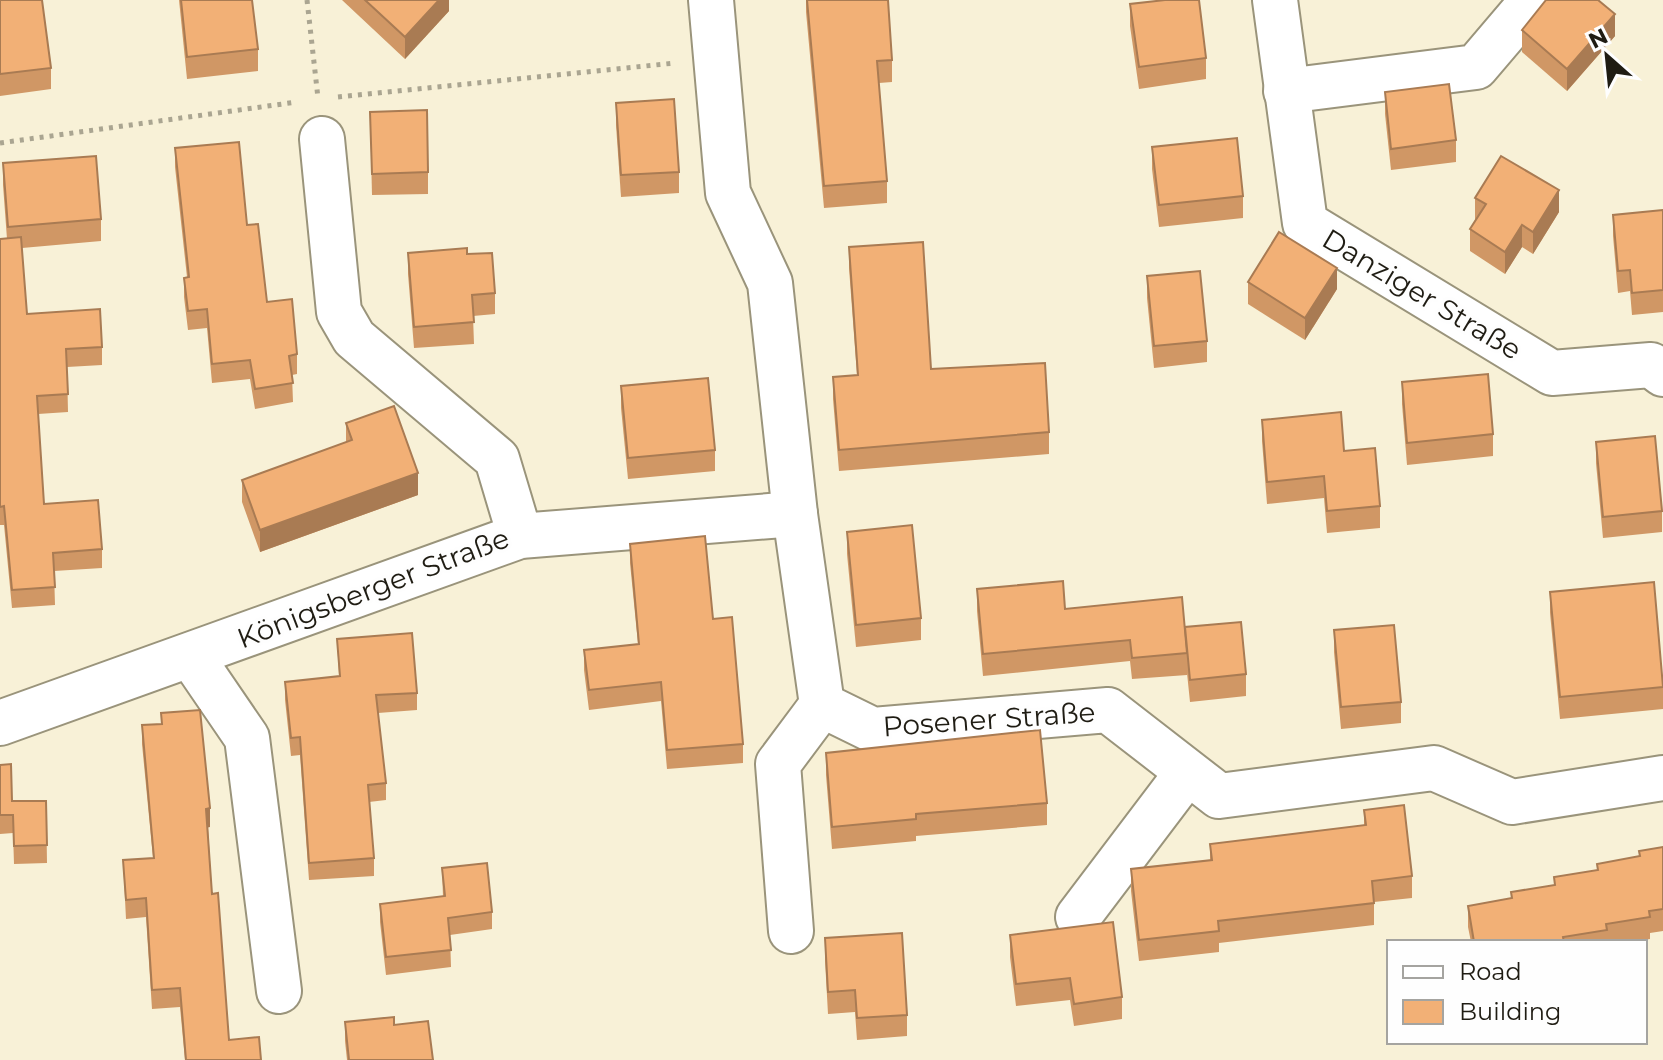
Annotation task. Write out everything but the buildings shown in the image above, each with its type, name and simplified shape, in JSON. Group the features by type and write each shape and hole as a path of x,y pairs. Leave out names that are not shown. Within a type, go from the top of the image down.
{"street":[{"path":"711,0 728,193 770,283 795,514 822,705 778,764 791,931"},
{"name":"Danziger Straße","path":"1275,0 1305,223 1552,373 1651,365 1663,374"},
{"path":"1286,91 1476,67 1533,0"},
{"name":"Königsberger Straße","path":"0,723 520,536 497,459 354,338 339,312 320,119"},
{"path":"1663,385 1663,394"},
{"path":"520,536 795,514"},
{"path":"191,656 247,738 279,991"},
{"name":"Posener Straße","path":"822,705 873,730 1108,710 1219,796 1434,768 1512,802 1663,778"},
{"path":"1078,917 1187,773"}],"path":[{"path":"307,0 320,119"},
{"path":"0,143 320,119 716,59"}]}
